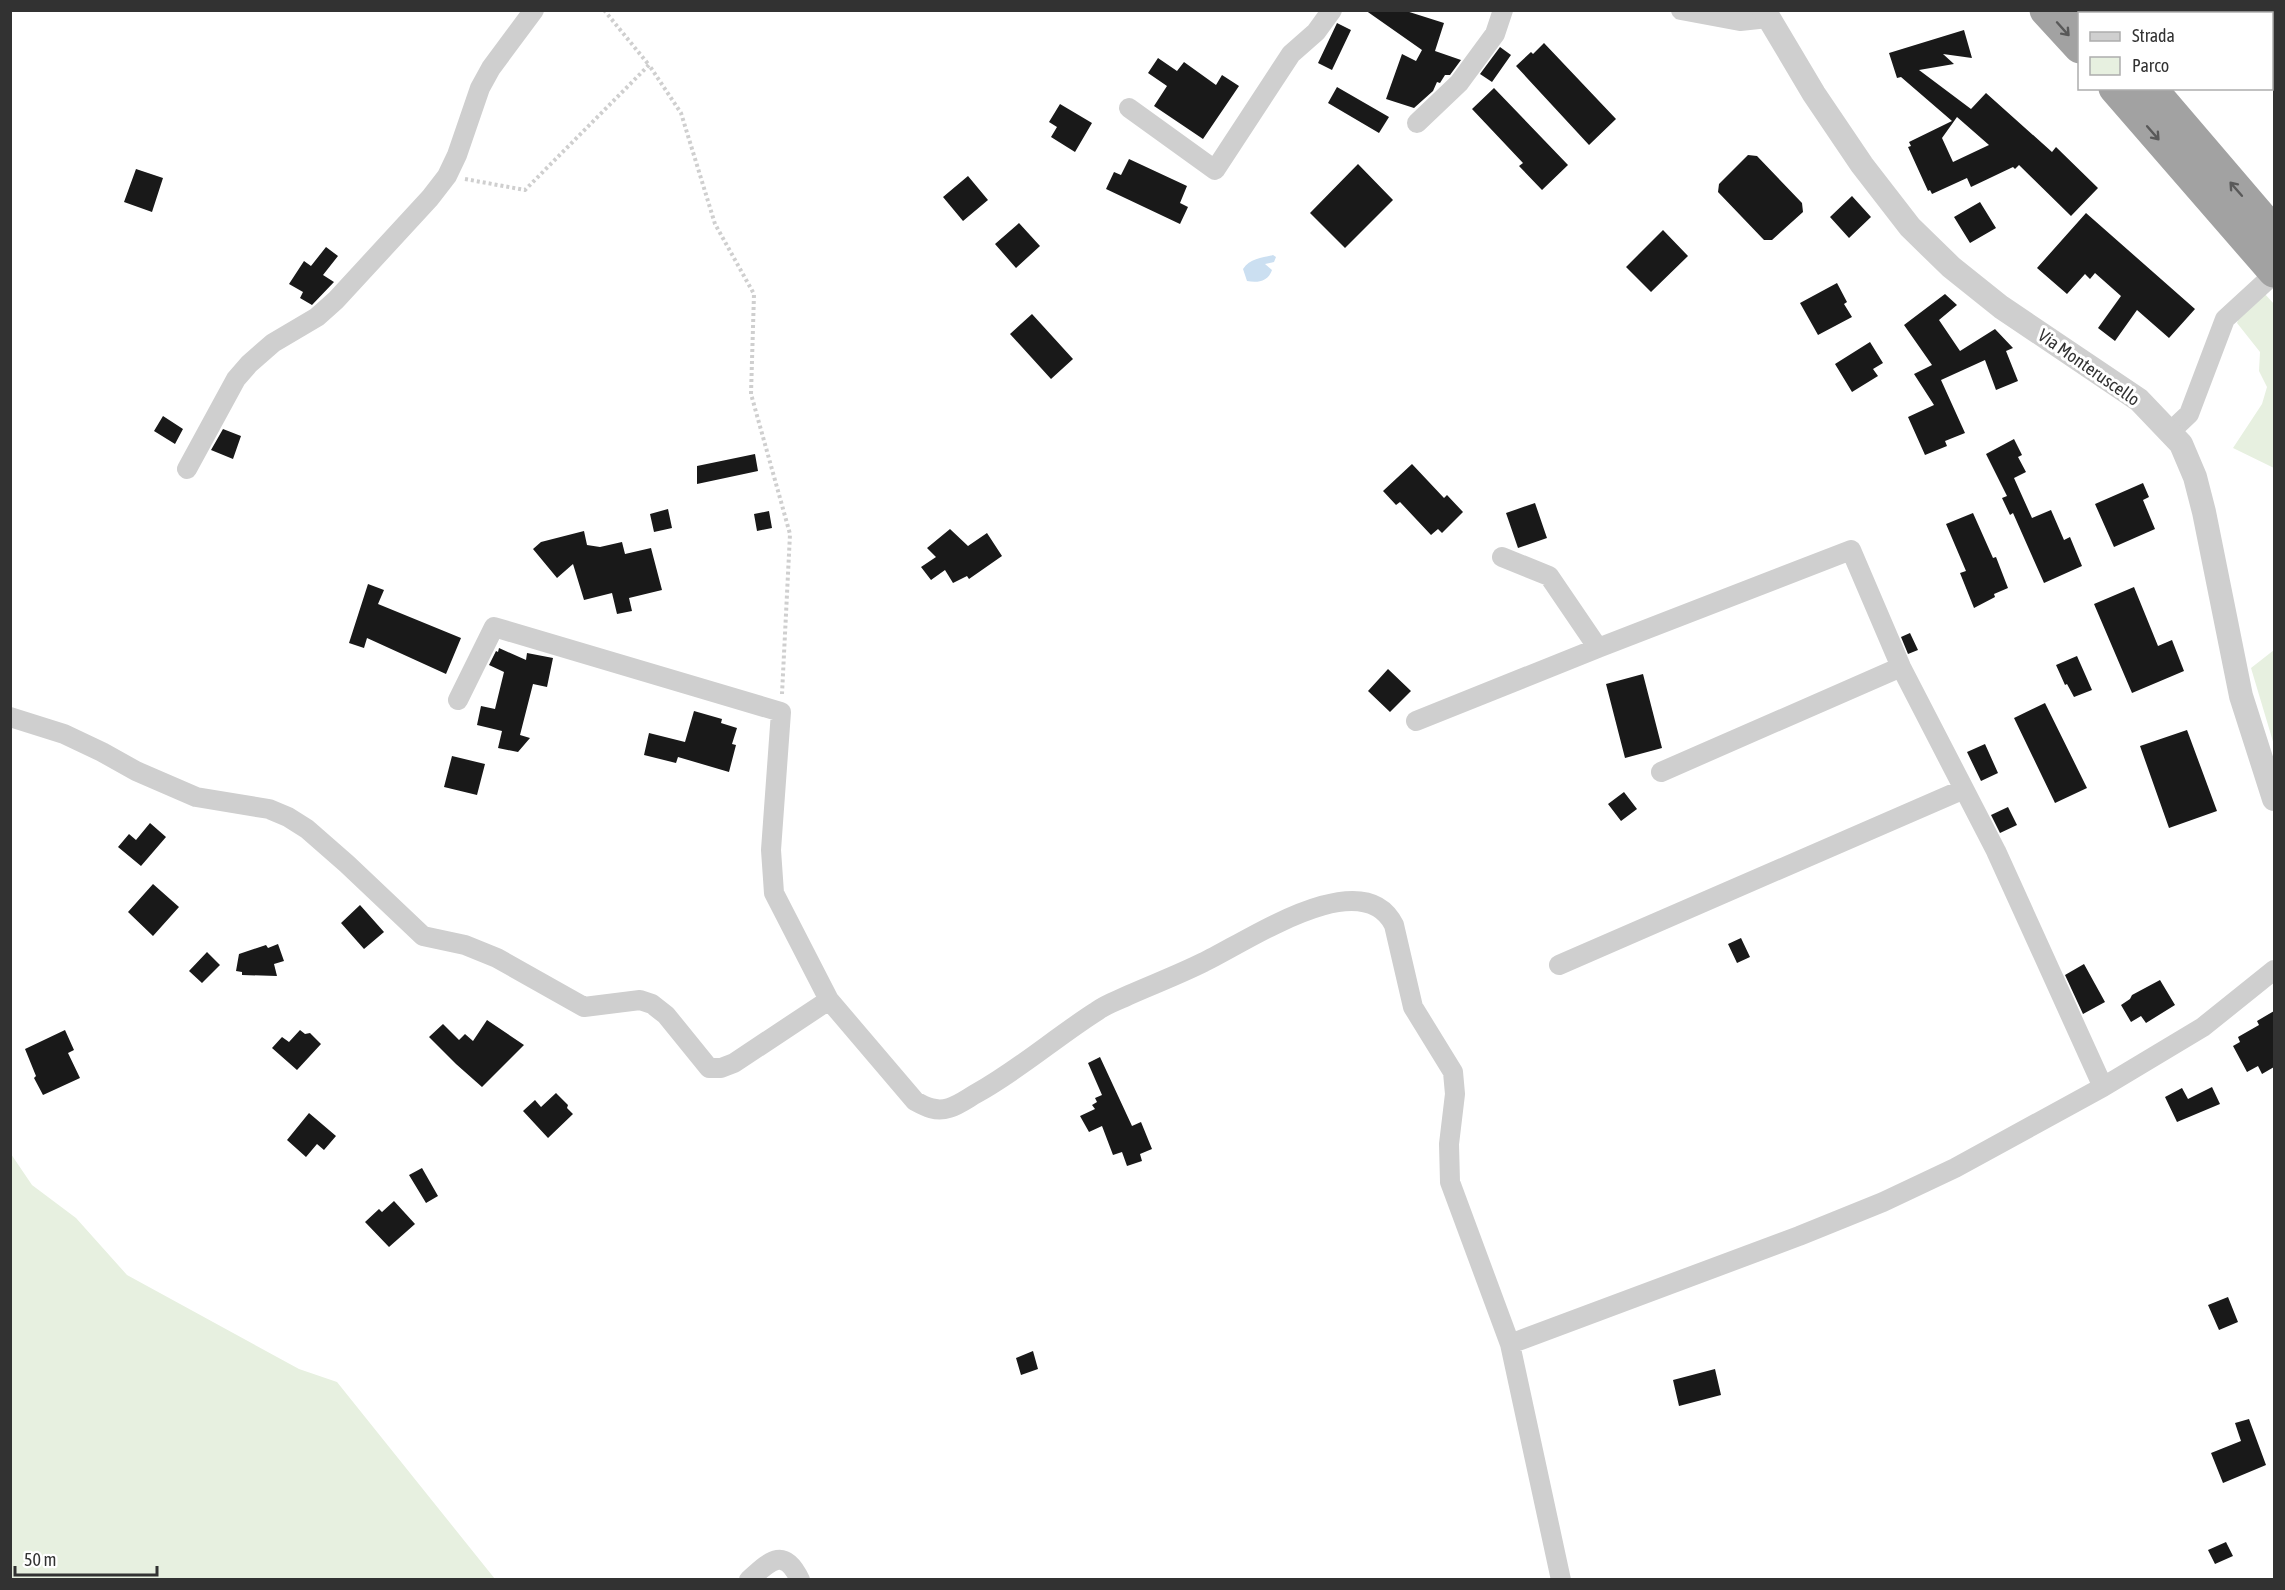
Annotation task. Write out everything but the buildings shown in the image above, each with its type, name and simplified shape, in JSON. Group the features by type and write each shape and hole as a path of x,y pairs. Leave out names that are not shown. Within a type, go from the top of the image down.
{"highway":[{"path":"2046,10 2078,46"},
{"path":"2117,90 2274,273"},
{"path":"2152,90 2274,233"}],"street":[{"path":"188,469 236,380 249,364 273,343 317,317 336,300 430,198 447,176 457,155 480,88 491,68 534,10"},
{"path":"1128,108 1215,170 1291,54 1316,32 1332,10"},
{"path":"1417,123 1459,83 1495,34 1503,10"},
{"path":"1682,10 1740,21 1766,14"},
{"name":"Via Monteruscello","path":"1766,14 1832,121 1862,165 1910,227 1951,267 1993,300 2139,400 2181,444 2195,477 2204,512 2241,696 2274,799"},
{"path":"2170,432 2189,414 2225,319 2274,273"},
{"path":"1416,721 1851,550 1901,667 1996,851 2103,1087"},
{"path":"1502,557 1548,576 1598,648"},
{"path":"458,700 494,627 781,712 771,850 774,893 829,1000 915,1101 932,1110 949,1108 999,1081 1099,1009 1206,962 1289,918 1322,905 1347,901 1362,901 1377,906 1388,914 1394,925 1413,1007 1453,1072 1455,1094 1449,1144 1450,1182 1510,1344 1561,1580"},
{"path":"1661,772 1901,667"},
{"path":"10,717 64,734 135,771 196,797 269,809 288,817 307,829 347,864 423,936 465,945 497,958 584,1007 640,1000 652,1004 666,1015 709,1068 721,1068 734,1063 829,1000"},
{"path":"1559,965 1964,789"},
{"path":"1510,1344 1799,1236 1883,1202 1955,1168 2103,1087 2203,1027 2274,970"},
{"path":"749,1580 768,1563 779,1559 791,1563 800,1580"}],"path":[{"path":"604,10 649,65 681,113 715,224 754,294 752,394 790,534 781,712"},
{"path":"447,176 525,190 649,65"}],"green space":[{"path":"2264,293 2274,304 2274,468 2233,448 2262,404 2267,387 2259,371 2260,352 2237,323 2240,315"},
{"path":"2274,650 2274,745 2251,668"},
{"path":"11,1154 32,1185 76,1218 127,1275 299,1369 337,1382 495,1579 11,1579"}],"water":[{"path":"1273,255 1276,257 1274,262 1265,264 1272,270 1268,277 1258,282 1247,281 1243,269 1246,265 1256,259"}]}
